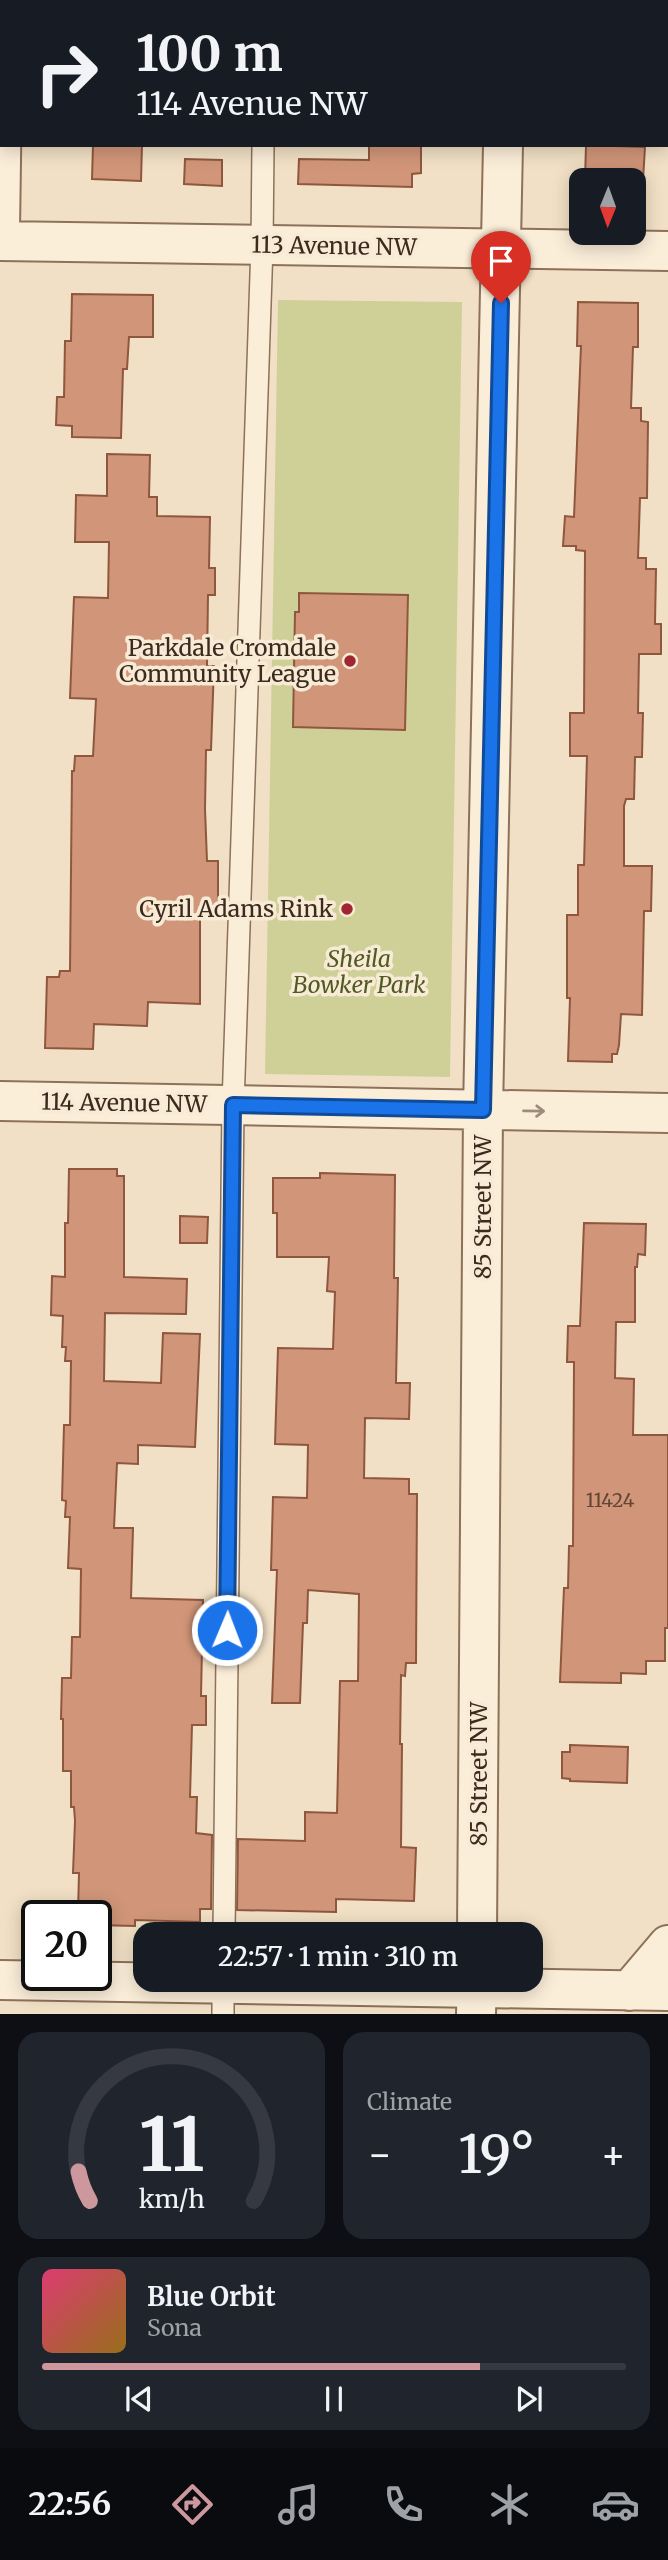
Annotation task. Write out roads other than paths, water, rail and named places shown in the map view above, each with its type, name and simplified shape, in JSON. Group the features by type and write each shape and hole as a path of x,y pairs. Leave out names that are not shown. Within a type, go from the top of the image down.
{"street":[{"path":"0,230 1,147"},
{"name":"85 Street NW","path":"477,1922 483,1110 503,147"},
{"name":"113 Avenue NW","path":"0,241 668,251"},
{"name":"114 Avenue NW","path":"0,1101 668,1113"},
{"path":"618,2003 668,1945"},
{"path":"0,1980 133,1987"},
{"path":"223,1992 477,1994 618,2003 668,1991"}],"lane":[{"path":"224,1922 233,1105 263,147"}],"place":[{"name":"Parkdale Cromdale Community League","path":"350,661"},
{"name":"Cyril Adams Rink","path":"347,909"}],"park label":[{"name":"Sheila Bowker Park","path":"359,972"}]}
